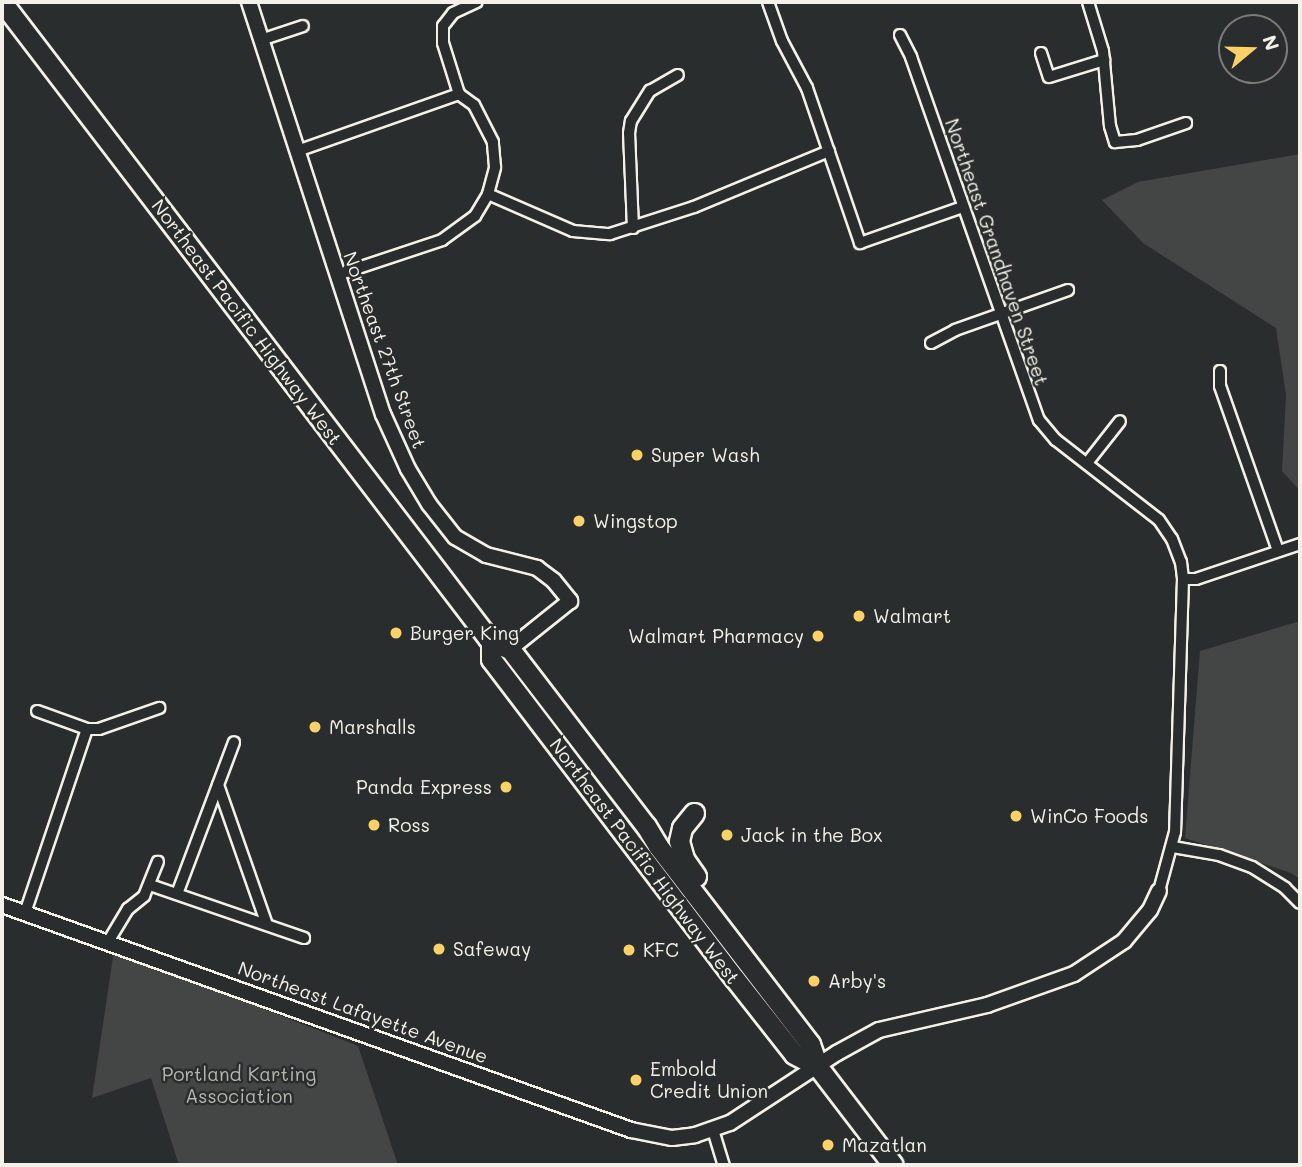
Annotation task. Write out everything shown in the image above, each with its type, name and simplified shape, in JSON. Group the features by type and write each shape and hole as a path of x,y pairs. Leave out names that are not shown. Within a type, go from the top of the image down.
{"highway":[{"name":"Northeast Pacific Highway West","path":"2,2 491,642 491,659 580,776 794,1054 818,1067"},
{"path":"491,642 510,649"},
{"name":"Northeast Pacific Highway West","path":"510,649 810,1044 818,1067 893,1165"},
{"path":"580,776 604,789 628,821 646,826"},
{"path":"694,813 682,828 679,849 723,912 741,955"},
{"path":"634,846 648,849 708,924 726,936"}],"street":[{"name":"Northeast 27th Street","path":"249,2 393,440 408,470 442,523 471,549 537,568 554,581 570,601 510,649"},
{"path":"337,275 442,240 475,216 488,194 495,167 493,142 474,105 459,94 443,43 443,26 453,13 477,2"},
{"path":"768,2 782,41 807,88 860,243 963,207"},
{"path":"1088,2 1104,60 1110,126 1115,142 1136,140 1186,123"},
{"path":"261,40 303,26"},
{"name":"Northeast Grandhaven Street","path":"900,35 911,57 1039,420 1056,440 1159,520 1172,539 1183,579 1181,659 1173,847 1159,891"},
{"path":"1041,53 1049,77 1104,60"},
{"path":"633,228 629,133 631,121 650,91 678,75"},
{"path":"297,151 459,94"},
{"path":"488,194 573,231 610,234 694,207 829,151"},
{"path":"931,343 955,330 1068,290"},
{"path":"1220,371 1220,386 1278,551"},
{"path":"1087,463 1120,421"},
{"path":"1183,579 1196,579 1300,544"},
{"path":"37,711 87,729 99,729 159,708"},
{"path":"25,913 87,729"},
{"path":"177,894 234,742"},
{"path":"218,785 267,925"},
{"path":"1173,847 1219,855 1252,867 1285,888 1300,903"},
{"path":"108,942 128,909 144,896 158,862"},
{"path":"150,885 304,938"},
{"name":"Northeast Lafayette Avenue","path":"2,905 631,1130 672,1138 713,1130 757,1108 879,1030 904,1022 987,1006 1074,974 1124,941 1150,910 1159,891"},
{"path":"713,1130 724,1165"}],"green space":[{"path":"1300,154 1300,491 1282,471 1286,395 1276,328 1143,243 1102,200 1138,182"},
{"path":"1300,621 1300,879 1291,873 1185,838 1200,651"},
{"name":"Portland Karting Association","path":"114,950 358,1046 398,1165 179,1165 151,1078 92,1098"}],"place":[{"name":"Super Wash","path":"637,455"},
{"name":"Wingstop","path":"579,521"},
{"name":"Walmart","path":"859,616"},
{"name":"Burger King","path":"396,633"},
{"name":"Walmart Pharmacy","path":"818,636"},
{"name":"Marshalls","path":"315,727"},
{"name":"Panda Express","path":"506,787"},
{"name":"WinCo Foods","path":"1016,816"},
{"name":"Ross","path":"374,825"},
{"name":"Jack in the Box","path":"727,835"},
{"name":"Safeway","path":"439,949"},
{"name":"KFC","path":"629,950"},
{"name":"Arby's","path":"814,981"},
{"name":"Embold Credit Union","path":"636,1080"},
{"name":"Mazatlan","path":"828,1145"}]}
